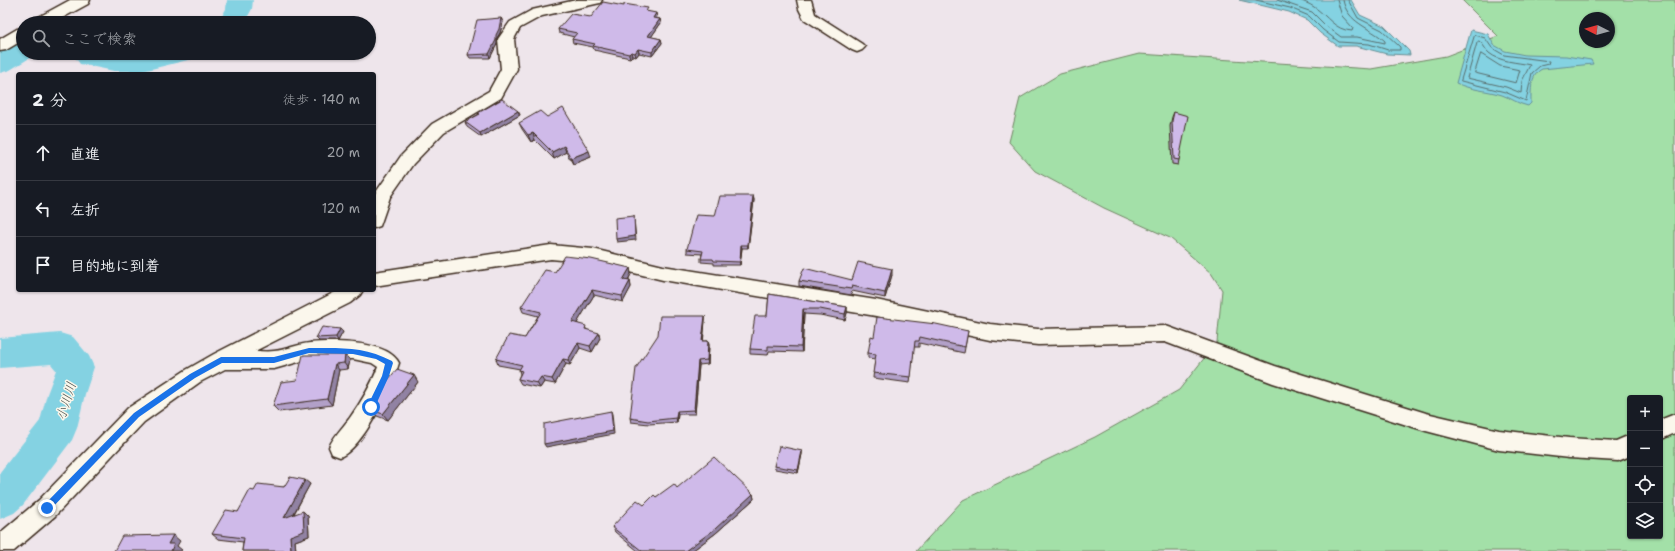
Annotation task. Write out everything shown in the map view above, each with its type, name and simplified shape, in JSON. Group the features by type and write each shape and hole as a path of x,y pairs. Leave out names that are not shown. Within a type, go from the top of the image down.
{"main road":[{"path":"53,16 82,0"},
{"path":"0,46 16,37"}],"street":[{"path":"376,215 382,196 407,160 438,128 495,94 509,69 506,39 515,25 536,14 595,0"},
{"path":"804,0 809,16 857,47"},
{"path":"376,279 551,252 593,256 663,273 876,308 990,332 1038,337 1166,334 1273,374 1426,422 1499,440 1569,448 1618,451 1627,446"},
{"path":"0,548 47,508 136,415 193,376 221,360 269,334 343,298 351,292"},
{"path":"221,360 274,360 309,350 353,351 377,356 389,363 386,376 371,407 340,448"},
{"path":"1663,429 1675,423"}],"green space":[{"path":"1462,0 1675,0 1675,551 916,551 963,500 1095,437 1179,390 1217,342 1222,290 1211,273 1170,238 1104,208 1035,171 1009,142 1020,98 1060,74 1139,54 1371,69 1446,56 1498,36"}],"water":[{"path":"1239,0 1351,0 1360,15 1384,26 1409,51 1410,55 1387,54 1356,46 1338,46 1320,33 1307,20 1289,12"},
{"path":"1471,30 1488,34 1494,45 1505,51 1525,55 1566,56 1591,60 1593,64 1542,69 1533,79 1531,103 1528,106 1524,105 1496,93 1467,87 1456,83"}],"building":[{"path":"603,2 648,8 646,11 656,13 653,18 660,19 648,36 661,39 652,52 638,49 635,53 631,52 629,54 593,46 595,44 572,39 577,33 558,29 571,14 591,17"},
{"path":"501,18 496,40 489,54 468,55 477,20"},
{"path":"502,99 518,111 480,133 465,122 480,114 478,113"},
{"path":"563,108 589,151 571,158 564,146 552,152 533,133 528,135 519,123 540,111 547,117"},
{"path":"1174,112 1188,116 1179,160 1174,159 1172,121"},
{"path":"720,196 753,196 748,245 741,245 740,262 701,259 703,251 687,249 696,215 715,216"},
{"path":"634,216 635,236 616,239 615,218"},
{"path":"565,256 591,259 630,268 623,280 630,281 622,296 592,290 572,322 586,326 585,329 599,333 590,346 578,343 568,360 563,359 552,379 541,377 537,383 518,379 522,371 519,370 522,365 496,359 509,335 525,338 541,312 521,307 545,270 555,272"},
{"path":"858,262 892,269 885,293 852,286 851,289 799,281 804,268 852,280"},
{"path":"769,294 847,307 845,314 820,309 803,309 801,347 768,346 768,350 750,349 755,316 767,316"},
{"path":"660,316 705,316 702,341 708,341 707,360 698,361 694,410 677,411 676,418 648,421 630,418 636,368 658,335"},
{"path":"877,317 936,324 968,331 965,347 920,337 919,341 915,341 911,377 873,373 876,354 868,353 871,336 874,337"},
{"path":"322,327 340,329 336,337 316,338"},
{"path":"303,355 345,355 344,363 335,364 327,399 273,406 281,382 297,380"},
{"path":"397,369 414,375 383,414 372,410 387,381"},
{"path":"611,411 613,431 544,444 544,424"},
{"path":"779,446 802,451 798,470 774,466"},
{"path":"714,457 753,494 715,529 685,551 642,551 612,527 637,500 644,505 654,495 656,497 674,484 677,488"},
{"path":"290,477 305,480 284,518 303,511 304,531 290,536 291,551 242,551 244,538 212,534 226,510 238,512 250,490 254,491 258,484 284,487"},
{"path":"173,535 168,544 174,544 171,551 114,551 122,536"}],"waterway":[{"name":"小川川","path":"235,16 239,9 240,0"},
{"name":"小川川","path":"0,64 16,54"},
{"name":"小川川","path":"102,60 114,62 143,62 152,60"},
{"name":"小川川","path":"0,353 60,348 76,367 66,394 58,428 9,492 0,500"}],"route":[{"path":"47,508 136,415 193,376 221,360 254,362 274,360 309,350 353,351 377,356 389,363 386,376 371,407"}]}
